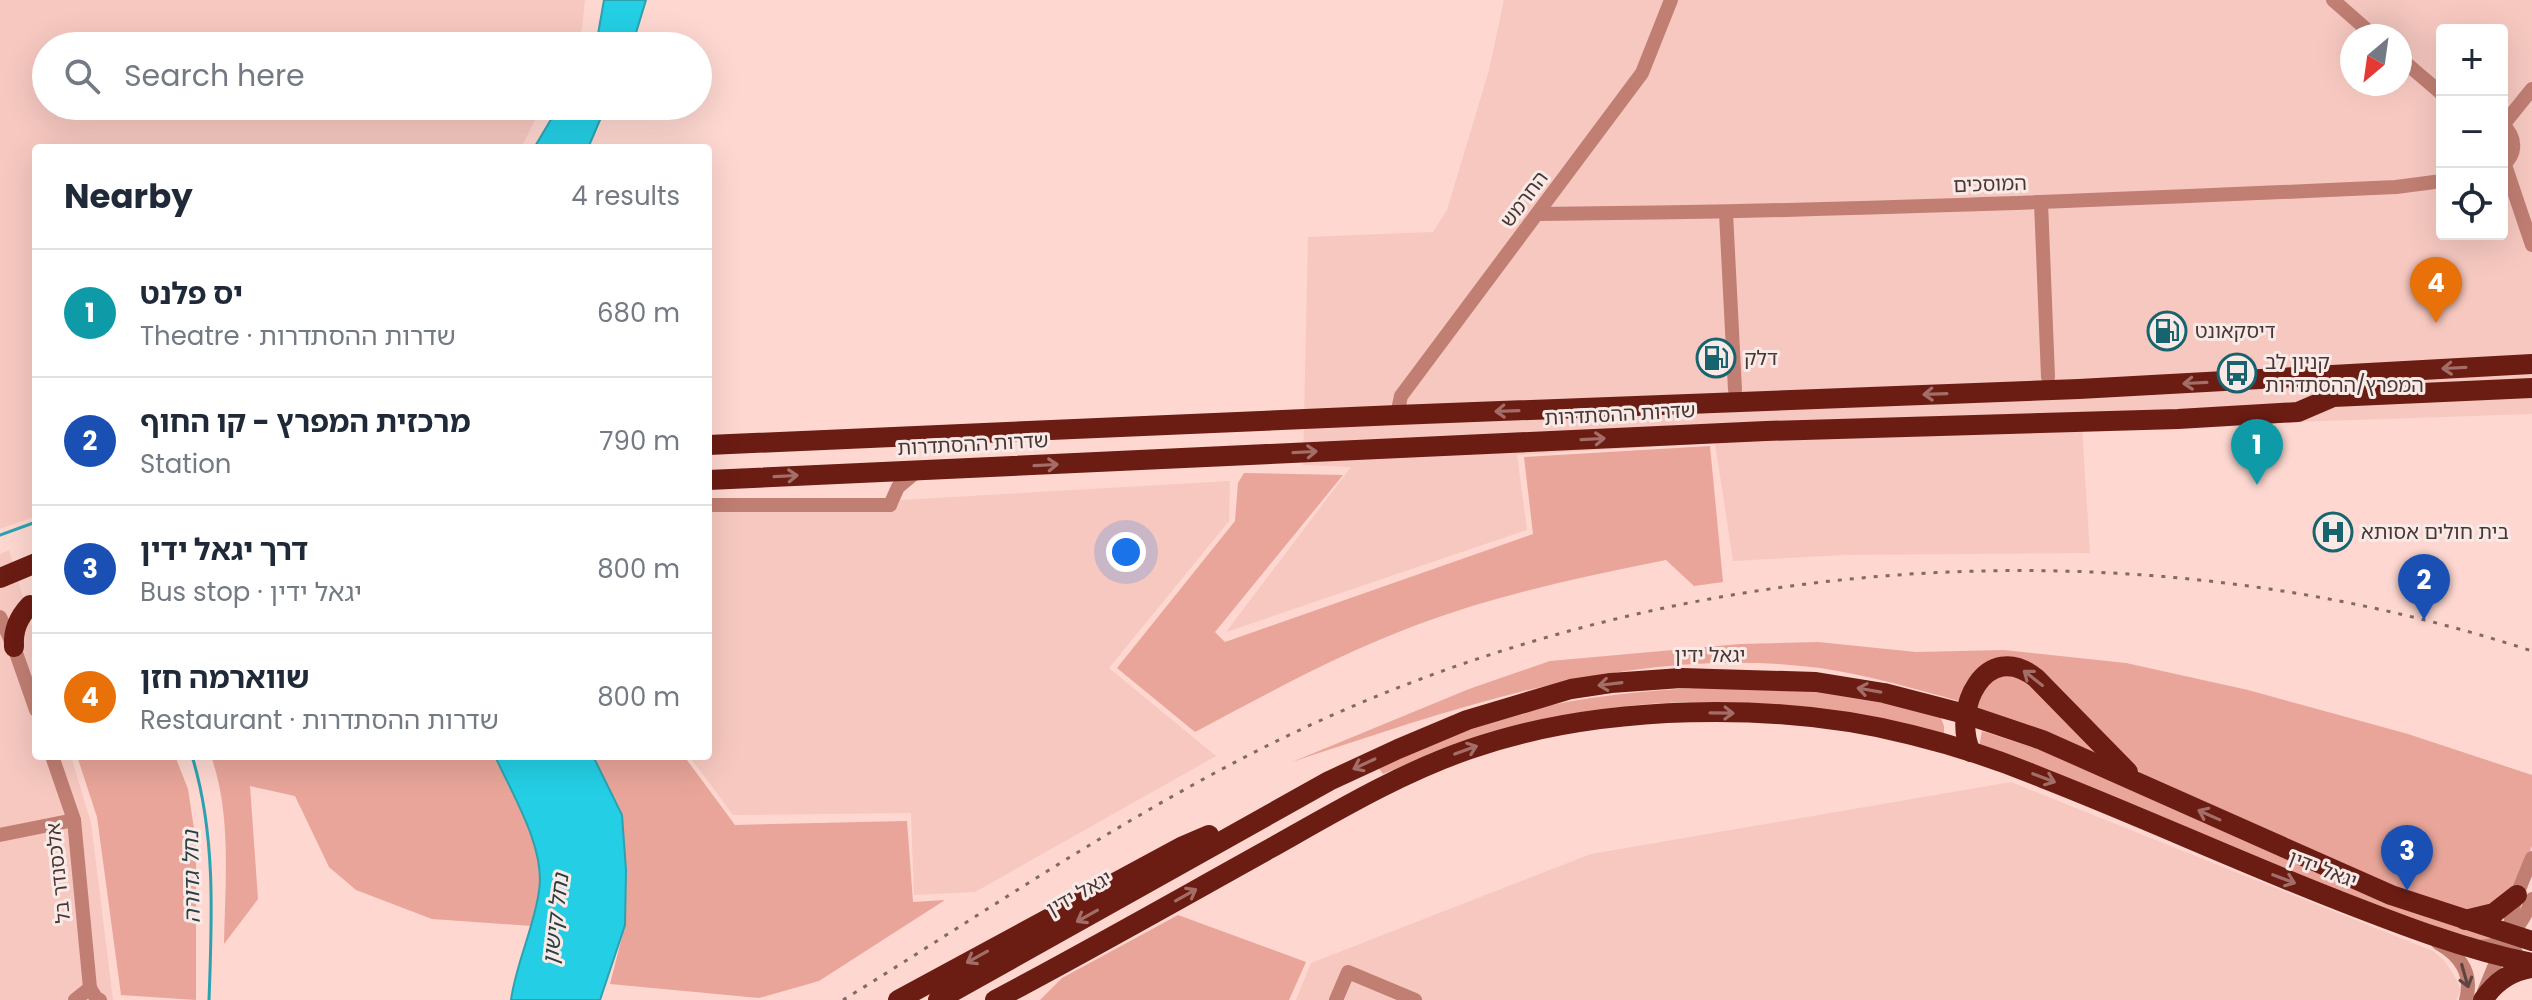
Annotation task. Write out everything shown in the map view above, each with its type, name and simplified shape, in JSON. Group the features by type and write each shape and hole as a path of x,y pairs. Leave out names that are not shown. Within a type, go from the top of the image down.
{"highway":[{"name":"שדרות ההסתדרות","path":"712,445 2079,389 2532,364"},
{"name":"שדרות ההסתדרות","path":"712,480 1766,431 2178,419 2298,412 2333,397 2528,386"},
{"path":"0,578 32,565"},
{"path":"0,618 32,604"},
{"path":"7,640 32,605"},
{"path":"1971,752 1964,730 1965,714 1975,687 1986,674 2002,667 2020,669 2036,678 2115,760 2151,789"},
{"name":"יגאל ידין","path":"938,1000 1329,781 1398,749 1498,709 1571,689 1693,678 1816,682 1895,695 2042,740 2377,889 2465,920 2499,940 2528,964"},
{"name":"יגאל ידין","path":"995,1000 1374,791 1433,763 1503,738 1628,717 1682,713 1813,717 1877,727 1971,752 2041,777 2264,871 2406,926 2473,947 2499,940"},
{"path":"898,1000 1181,847 1329,781"},
{"path":"2465,920 2487,916 2525,897"},
{"path":"2499,940 2532,941"},
{"path":"2482,1000 2494,986 2528,964"},
{"path":"1023,1000 1044,974"}],"street":[{"name":"החרמש","path":"1397,415 1401,396 1642,73 1671,0"},
{"path":"2333,0 2360,24"},
{"path":"2412,68 2436,89"},
{"path":"2508,117 2532,89"},
{"path":"2508,131 2514,144 2508,160"},
{"path":"2505,168 2532,245"},
{"name":"המוסכים","path":"1538,214 1726,213 2041,202 2396,187 2436,182"},
{"path":"2041,202 2048,377"},
{"path":"1726,213 1735,390"},
{"path":"890,505 898,487 918,471"},
{"path":"868,473 884,484 890,505"},
{"path":"712,505 890,505"},
{"path":"0,618 32,700"},
{"name":"אלכסנדר בל","path":"53,760 74,820 90,988"},
{"path":"0,835 74,820"},
{"path":"2482,1000 2499,940 2511,914 2525,897 2532,858"},
{"path":"2406,926 2446,948 2464,966 2470,986 2466,1000"},
{"path":"1336,1000 1348,972 1415,1000"},
{"path":"75,1000 90,988 100,1000"}],"shaded area":[{"path":"0,0 585,0 580,32 32,32 32,120 535,120 523,144 32,144 32,517 0,529"},
{"path":"1504,0 2532,0 2532,414 2082,429 2090,553 1845,555 1733,561 1715,443 1517,455 1527,530 1226,632 1351,467 1303,465 1308,237 1433,232 1447,210 1489,70"},
{"path":"1710,446 1723,582 1694,586 1666,560 1510,595 1419,624 1361,648 1195,732 1117,668 1235,521 1238,483 1244,473 1343,475 1215,632 1225,642 1533,534 1524,457"},
{"path":"1230,481 1229,521 1109,668 1216,756 975,892 914,895 911,813 733,815 692,760 712,760 712,511"},
{"path":"9,550 32,627 32,760 72,760 91,823 113,1000 0,1000 0,554"},
{"path":"1818,642 1916,652 2004,650 2126,663 2248,690 2408,734 2532,775 2532,846 2515,887 2495,904 2468,910 2408,892 2141,773 2014,661 1962,702 1874,678 1820,668 1751,663 1684,665 1617,672 1486,701 1292,762 1469,689 1550,661 1740,644"},
{"path":"2021,673 2105,761 1974,709 1989,679"},
{"path":"1708,687 1779,688 1860,696 1940,716 1944,737 1880,719 1815,709 1663,703 1547,720 1479,739 1383,774 1378,767 1459,732 1533,709 1608,696"},
{"path":"1982,731 2050,753 2318,872 2485,933 2491,939 2483,942 2409,920 1979,747"},
{"path":"78,760 177,760 188,789 196,842 196,1000 121,995 97,817"},
{"path":"212,760 497,760 525,820 537,855 540,889 532,926 432,919 356,890 329,867 295,796 250,786 258,899 224,944 225,825"},
{"path":"595,760 687,760 735,825 907,821 913,902 945,900 819,981 759,998 610,984 625,925 626,870 622,815"},
{"path":"2011,782 2433,951 2444,960 2461,989 2456,1000 1296,1000 1311,963 1591,854"},
{"path":"1178,915 1306,962 1289,1000 1040,1000 1062,978"}],"water":[{"path":"604,0 646,0 636,32 598,32"},
{"path":"551,120 600,120 590,144 536,144"},
{"name":"נחל קישון","path":"497,760 595,760 622,815 626,870 625,925 600,1000 511,1000 539,891 537,857 526,822"}],"waterway":[{"name":"נחל גדורה","path":"0,535 32,523"},
{"name":"נחל גדורה","path":"193,760 209,846 209,1000"}],"railway":[{"path":"843,1000 1116,829 1285,737 1432,675 1585,627 1741,593 1900,575 2060,571 2220,582 2378,609 2532,651"}],"place":[{"name":"שווארמה חזן","path":"2436,323"},
{"name":"דיסקאונט","path":"2167,331"},
{"name":"דלק","path":"1716,358"},
{"name":"קניון לב המפרץ/ההסתדרות","path":"2237,373"},
{"name":"יס פלנט","path":"2257,485"},
{"name":"בית חולים אסותא","path":"2333,532"},
{"name":"מרכזית המפרץ - קו החוף","path":"2424,620"},
{"name":"דרך יגאל ידין","path":"2407,891"}]}
